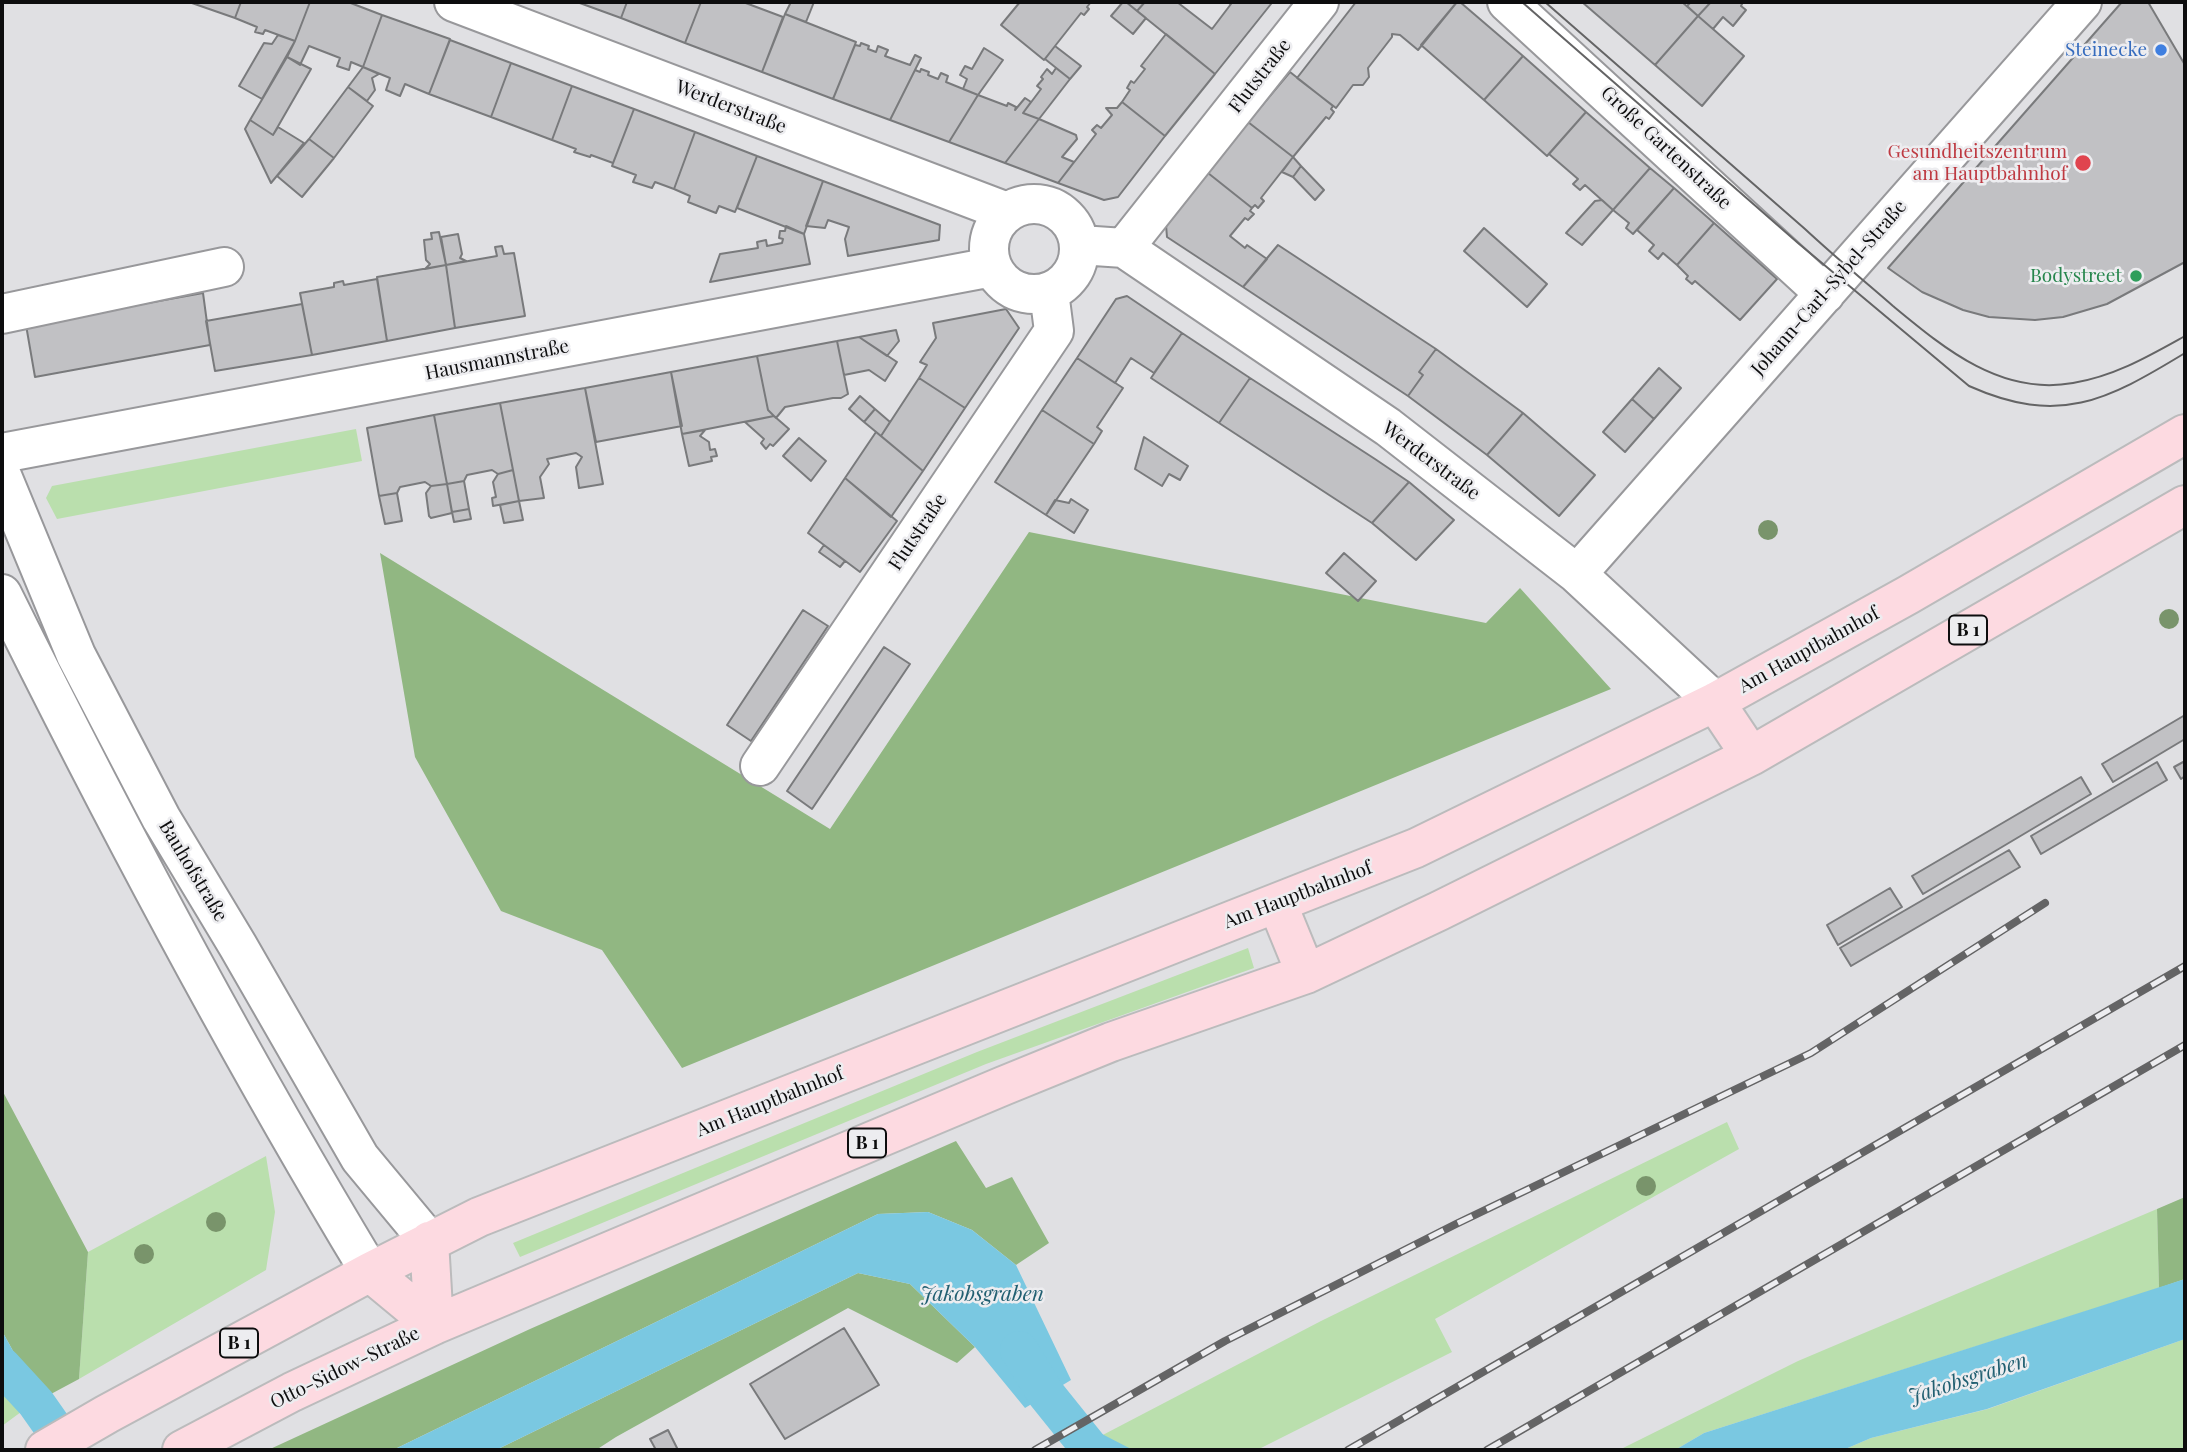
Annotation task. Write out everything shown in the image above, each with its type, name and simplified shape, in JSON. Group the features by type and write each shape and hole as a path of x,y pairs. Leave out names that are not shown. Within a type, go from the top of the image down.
{"main road":[{"name":"Am Hauptbahnhof","path":"370,1272 479,1217 1416,848 1716,702 1908,595 2185,434"},
{"name":"B 1","path":"434,1325 1111,1042 1306,975 1751,756 2185,505"},
{"path":"1716,702 1751,756"},
{"path":"1276,903 1306,975"},
{"name":"Otto-Sidow-Straße","path":"182,1450 292,1392 434,1325 429,1241"},
{"path":"370,1272 434,1325"},
{"name":"B 1","path":"45,1450 370,1272"}],"street":[{"name":"Werderstraße","path":"454,2 1007,212"},
{"name":"Flutstraße","path":"1124,248 1319,2"},
{"name":"Große Gartenstraße","path":"1507,2 1825,294"},
{"name":"Johann-Carl-Sybel-Straße","path":"1577,574 2082,2"},
{"path":"1033,203 1059,210 1077,231 1080,245 1079,259 1068,281 1049,292 1036,295 1010,288 992,267 989,253 990,237 996,223 1007,212 1033,203"},
{"path":"1080,245 1124,248"},
{"name":"Werderstraße","path":"1124,248 1388,427 1577,574 1716,702"},
{"path":"2,314 224,267"},
{"name":"Hausmannstraße","path":"2,453 992,267"},
{"name":"Flutstraße","path":"760,766 1054,331 1049,292"},
{"name":"Bauhofstraße","path":"2,476 76,655 161,818 360,1158 429,1241"},
{"name":"Bauhofstraße","path":"2,594 177,934 314,1180 370,1272"}],"green space":[{"path":"356,429 362,461 57,519 46,498 52,486"},
{"path":"1029,532 1486,623 1520,588 1611,689 682,1068 602,950 501,911 415,757 380,553 830,829"},
{"path":"1248,948 1254,968 986,1064 520,1257 513,1243 977,1052"},
{"path":"2,1090 88,1252 79,1379 51,1394 24,1371 2,1331"},
{"path":"1727,1122 1739,1149 1435,1319 1452,1352 1257,1450 1074,1450 1321,1321"},
{"path":"956,1141 986,1188 1012,1177 1049,1243 1016,1265 972,1230 928,1212 878,1214 393,1450 268,1450 530,1329"},
{"path":"266,1156 275,1212 266,1270 79,1379 88,1252"},
{"path":"2185,1197 2185,1279 2159,1288 2157,1209"},
{"path":"2157,1209 2159,1288 1704,1433 1675,1450 1619,1450 1798,1361"},
{"path":"858,1273 910,1284 975,1347 957,1363 848,1308 596,1450 496,1450"},
{"path":"2185,1339 2185,1450 1843,1450 1871,1438 1988,1409"},
{"path":"2,1391 21,1412 2,1426"}],"water":[{"name":"Jakobsgraben","path":"928,1212 972,1230 1016,1265 1071,1380 1025,1408 975,1347 910,1284 858,1273 496,1450 393,1450 878,1214"},
{"path":"2185,1279 2185,1339 1987,1409 1871,1438 1843,1450 1675,1450 1704,1433"},
{"path":"2,1331 24,1371 51,1394 21,1412 2,1391"},
{"path":"1102,1434 1133,1450 1074,1450"}],"building":[{"path":"189,2 241,2 235,18"},
{"path":"241,2 310,2 295,41 265,30 263,34 255,32 257,27 235,18"},
{"path":"310,2 348,2 382,15 363,67 351,62 349,70 337,66 340,58 309,46 300,65 287,57"},
{"path":"577,2 627,2 621,18"},
{"path":"627,2 701,2 685,43 621,18"},
{"path":"701,2 743,2 783,17 762,72 685,43"},
{"path":"791,2 814,2 806,22 785,14"},
{"path":"1020,2 1091,2 1087,7 1089,9 1084,15 1081,13 1044,60 1001,25"},
{"path":"1123,2 1146,18 1133,34 1111,16"},
{"path":"1126,2 1145,2 1137,11"},
{"path":"1145,2 1177,2 1212,29 1231,4 1227,2 1271,4 1215,74 1137,11"},
{"path":"1356,2 1457,2 1418,50 1400,35 1392,34 1368,68 1369,77 1363,85 1353,85 1336,108 1297,78"},
{"path":"1457,2 1523,56 1484,100 1421,45"},
{"path":"1582,2 1682,2 1698,16 1655,65"},
{"path":"1691,2 1711,2 1698,16 1687,6"},
{"path":"1711,2 1743,2 1741,6 1746,10 1733,26 1723,17 1713,29 1698,16"},
{"name":"Gesundheitszentrum am Hauptbahnhof","path":"2122,2 2148,2 2185,65 2185,262 2107,304 2063,317 2035,320 1989,317 1963,310 1922,292 1888,268"},
{"path":"785,14 856,42 833,99 762,72"},
{"path":"382,15 450,39 429,94 405,84 400,96 386,90 390,78 363,67"},
{"path":"1698,16 1744,56 1702,106 1655,65"},
{"path":"1166,34 1215,74 1165,136 1122,102 1130,90 1127,88 1131,81 1134,83 1145,69 1141,66"},
{"path":"278,35 295,41 262,99 239,86 264,43 272,44"},
{"path":"450,40 511,63 491,117 429,94"},
{"path":"861,43 876,52 878,46 888,50 885,56 910,65 915,55 921,58 890,120 833,99 855,45 860,46"},
{"path":"1055,46 1081,66 1070,79 1045,59"},
{"path":"984,48 1003,60 978,95 963,89 967,79 960,75 965,66 972,69"},
{"path":"1523,56 1586,112 1547,156 1484,100"},
{"path":"287,57 311,69 273,135 250,120"},
{"path":"511,63 572,86 552,140 491,117"},
{"path":"363,67 379,74 372,78 375,90 367,101 348,87"},
{"path":"1056,68 1070,79 1039,119 1023,113 1041,89 1037,86 1043,79 1041,77 1047,69 1052,74"},
{"path":"921,69 938,79 941,73 948,76 946,82 978,95 949,142 890,120 915,70 920,72"},
{"path":"1290,72 1333,106 1331,109 1334,112 1329,119 1326,117 1293,157 1248,122"},
{"path":"572,86 634,109 613,163 574,152 576,149 552,140"},
{"path":"348,87 373,106 334,158 309,139"},
{"path":"978,95 1007,106 1008,103 1016,107 1015,110 1025,98 1031,102 1023,113 1039,119 1005,163 949,142"},
{"path":"1122,102 1165,136 1118,197 1104,200 1058,183 1096,134 1092,130 1097,125 1101,128 1112,115 1106,108 1117,108"},
{"path":"634,109 695,132 674,189 655,182 652,188 633,182 636,175 612,166"},
{"path":"1586,112 1650,168 1613,210 1585,185 1580,190 1573,184 1578,179 1549,154"},
{"path":"1039,119 1076,135 1077,139 1062,157 1074,162 1058,183 1005,163"},
{"path":"250,120 273,135 278,127 304,143 271,183 245,129"},
{"path":"1248,122 1293,157 1261,198 1264,201 1258,208 1255,205 1252,208 1208,173"},
{"path":"695,132 757,156 735,212 719,206 716,213 688,202 690,196 674,189"},
{"path":"309,139 334,158 302,197 277,176"},
{"path":"757,156 823,181 804,234 737,208"},
{"path":"1293,157 1301,166 1293,177 1282,172"},
{"path":"1301,166 1324,190 1315,200 1293,177"},
{"path":"1650,168 1674,188 1633,234 1626,228 1629,223 1613,210"},
{"path":"1208,173 1252,208 1250,211 1254,214 1248,220 1245,218 1230,236 1245,248 1247,245 1267,259 1243,287 1167,237 1166,225"},
{"path":"823,181 940,225 939,240 848,256 845,239 849,227 828,220 825,228 806,226"},
{"path":"1674,188 1714,223 1677,265 1663,253 1658,259 1649,251 1654,245 1637,230"},
{"path":"1602,200 1613,210 1582,245 1566,233 1595,201"},
{"path":"1714,223 1777,279 1740,320 1695,281 1692,284 1686,279 1688,276 1677,265"},
{"path":"786,226 804,234 810,264 710,282 720,254 758,248 757,242 766,240 767,246 782,243 783,239 779,238 780,231 785,231"},
{"path":"1484,228 1547,284 1527,307 1464,251"},
{"path":"439,232 446,265 425,269 430,264 426,260 424,240 432,239 431,233"},
{"path":"458,234 462,254 460,258 466,261 446,265 441,237"},
{"path":"1278,245 1436,349 1419,372 1423,375 1408,396 1243,287"},
{"path":"502,246 504,254 514,253 525,316 455,328 446,265 497,256 495,247"},
{"path":"446,265 455,328 387,341 377,277"},
{"path":"377,279 387,341 312,355 300,293 334,287 334,283 343,281 344,285"},
{"path":"203,293 210,345 35,377 26,325"},
{"path":"1127,296 1182,333 1154,373 1131,358 1115,383 1077,358 1116,299"},
{"path":"302,304 312,355 215,371 206,321"},
{"path":"1006,309 1019,328 965,408 919,378 927,365 920,362 936,338 933,323"},
{"path":"896,330 899,341 887,356 859,337"},
{"path":"1182,333 1250,378 1219,423 1151,378"},
{"path":"859,337 897,362 885,381 869,370 844,375 837,341"},
{"path":"837,341 848,394 841,398 785,407 776,418 768,410 757,356"},
{"path":"1436,349 1523,413 1487,455 1408,396 1423,375 1419,372"},
{"path":"757,356 768,410 774,416 682,434 671,372"},
{"path":"1077,358 1123,388 1097,427 1102,431 1094,444 1042,410"},
{"path":"1659,368 1681,388 1654,419 1632,399"},
{"path":"671,372 682,426 596,442 585,388"},
{"path":"919,378 965,408 923,471 881,436"},
{"path":"1250,378 1409,482 1372,523 1219,423"},
{"path":"585,388 603,484 579,488 576,467 582,457 576,453 547,459 549,464 540,477 544,498 519,501 500,403"},
{"path":"860,396 875,409 864,422 849,409"},
{"path":"1632,399 1654,419 1625,452 1603,432"},
{"path":"500,403 513,470 498,474 492,470 467,475 464,481 447,484 434,415"},
{"path":"875,409 890,422 881,436 864,422"},
{"path":"1042,410 1094,444 1046,515 995,482"},
{"path":"1523,413 1595,475 1559,516 1487,455"},
{"path":"434,415 447,484 431,486 425,482 400,487 397,493 379,496 367,428"},
{"path":"774,416 789,429 773,446 770,444 766,449 761,443 764,439 745,422"},
{"path":"705,430 700,436 709,442 710,450 715,449 717,456 711,457 712,461 689,466 682,434"},
{"path":"876,432 923,471 891,517 845,478"},
{"path":"1144,437 1188,466 1180,480 1169,474 1162,486 1135,469"},
{"path":"799,438 826,461 811,481 783,456"},
{"path":"513,470 519,501 493,506 492,498 496,497 493,482 498,474"},
{"path":"845,478 897,521 860,572 808,533"},
{"path":"464,481 469,509 452,512 447,484"},
{"path":"1409,482 1454,520 1416,560 1372,523"},
{"path":"447,484 452,513 431,518 426,493 431,486"},
{"path":"397,493 402,521 385,524 379,496"},
{"path":"1071,499 1088,510 1074,533 1046,515 1055,500 1069,503"},
{"path":"519,501 523,520 504,523 500,505"},
{"path":"469,509 471,519 454,522 452,512"},
{"path":"824,545 845,561 840,567 819,552"},
{"path":"1344,553 1376,581 1358,601 1326,573"},
{"path":"803,610 828,626 751,741 727,725"},
{"path":"884,647 910,664 812,809 787,791"},
{"path":"2185,715 2185,739 2113,782 2102,764"},
{"path":"2185,761 2185,776 2181,779 2174,767"},
{"path":"2157,762 2167,780 2041,854 2031,836"},
{"path":"2081,777 2091,794 1923,894 1912,876"},
{"path":"2009,850 2020,867 1851,966 1840,948"},
{"path":"1890,888 1902,907 1838,945 1827,925"},
{"path":"844,1328 879,1385 785,1439 750,1384"},
{"path":"668,1430 678,1450 656,1450 650,1439"}],"waterway":[{"name":"Jakobsgraben","path":"1019,1350 1046,1394 1091,1450"},
{"name":"Jakobsgraben","path":"2,1366 36,1403 69,1450"}],"tram line":[{"path":"1522,2 1798,243 1969,386 2001,398 2056,406 2106,395 2185,353"},
{"path":"1545,2 1893,306 1933,338 1976,366 1998,376 2022,382 2047,385 2073,383 2117,370 2185,336"}],"railway":[{"path":"1035,1450 1225,1341 1456,1224 1811,1053 2045,903"},
{"path":"1348,1450 2185,966"},
{"path":"1487,1450 2185,1045"}],"place":[{"name":"Steinecke","path":"2161,50"},
{"name":"Gesundheitszentrum am Hauptbahnhof","path":"2083,163"},
{"name":"Bodystreet","path":"2136,276"}]}
